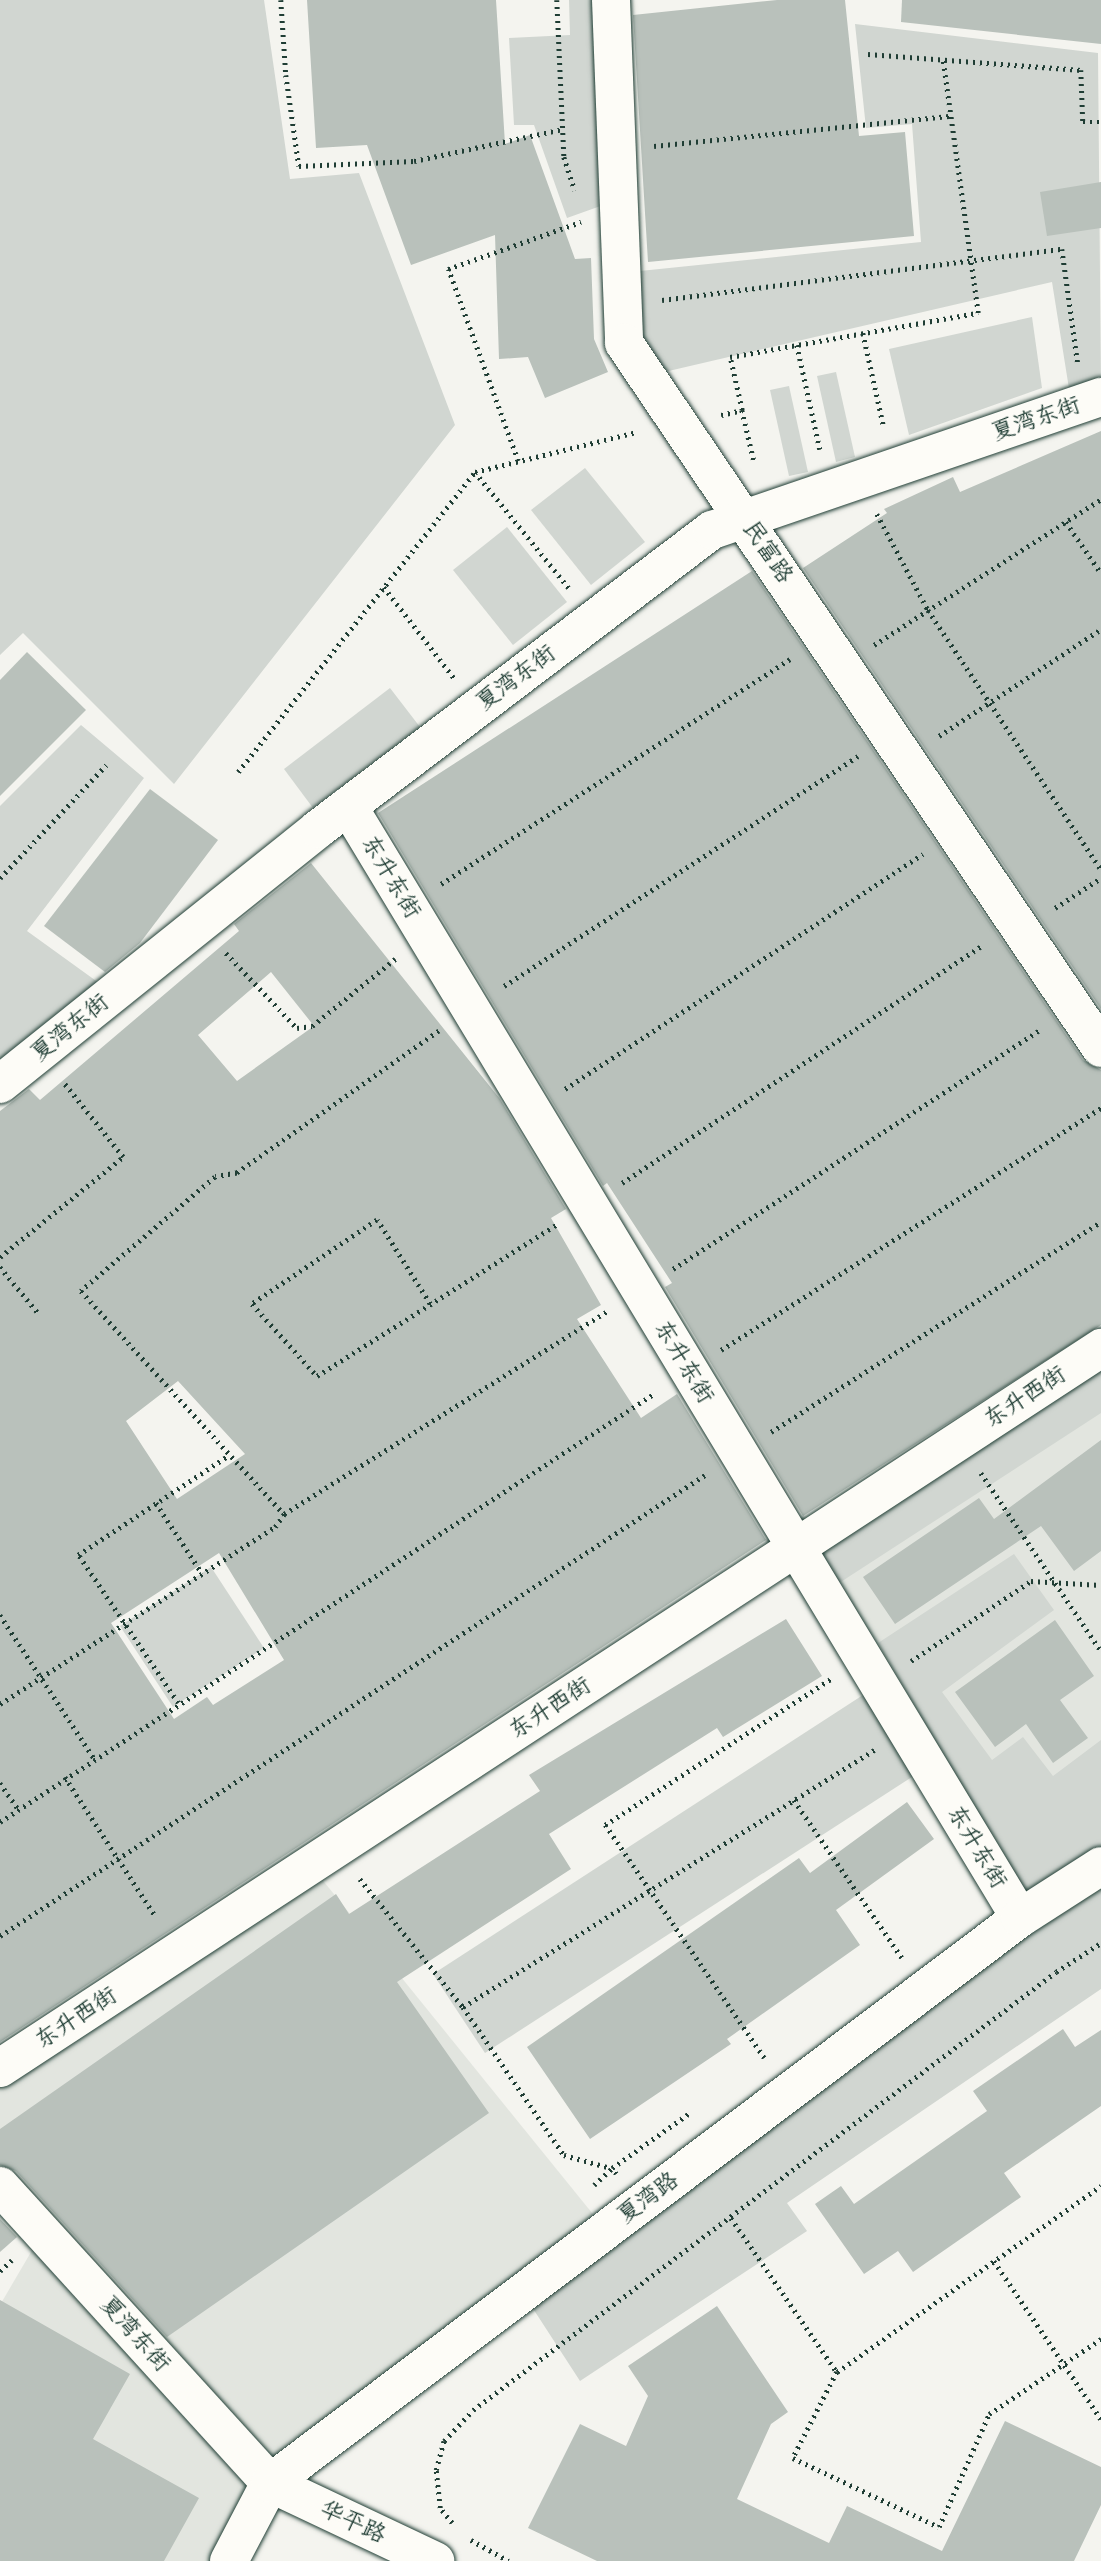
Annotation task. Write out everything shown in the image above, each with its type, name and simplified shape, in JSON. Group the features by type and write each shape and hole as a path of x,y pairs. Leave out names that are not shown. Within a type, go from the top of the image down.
{"street":[{"name":"民富路","path":"611,0 620,306 624,343 636,366 746,518 1101,1048"},
{"name":"夏湾东街","path":"0,1084 348,806 712,530 1092,400"},
{"name":"东升东街","path":"348,806 1020,1918"},
{"name":"东升西街","path":"0,2068 1101,1348"},
{"name":"夏湾路","path":"229,2561 271,2483 1020,1918 1101,1866"},
{"name":"夏湾东街","path":"0,2186 271,2483"},
{"name":"华平路","path":"271,2483 448,2548"}],"path":[{"path":"281,0 286,75 299,166 414,161 563,129"},
{"path":"557,0 564,157 577,195"},
{"path":"868,54 1082,70 1083,122 1101,121"},
{"path":"615,150 951,116"},
{"path":"518,461 448,270 586,220 582,208"},
{"path":"620,306 1062,249 1092,400"},
{"path":"860,479 863,333"},
{"path":"797,345 860,479 928,610 1101,869"},
{"path":"475,472 594,619"},
{"path":"200,924 297,1028 312,1026 417,920 834,650 928,610 1101,499"},
{"path":"1066,522 1101,573"},
{"path":"384,587 477,708"},
{"path":"907,758 1101,629"},
{"path":"0,878 106,765"},
{"path":"532,1111 956,832"},
{"path":"430,1304 377,1220 252,1304 317,1376 589,1204 1017,922 1037,920 1101,878"},
{"path":"0,1257 123,1157 39,1053"},
{"path":"0,1822 689,1371 1101,1108"},
{"path":"0,1936 739,1453 1101,1222"},
{"path":"0,1268 38,1314"},
{"path":"959,1440 1101,1651"},
{"path":"178,1703 78,1555 229,1455"},
{"path":"156,1503 202,1573"},
{"path":"0,1704 275,1527 284,1514"},
{"path":"764,2058 648,1892 605,1825 1031,1581 1101,1585"},
{"path":"0,1615 94,1758"},
{"path":"463,2007 906,1730"},
{"path":"65,1777 178,1951"},
{"path":"0,1783 18,1810"},
{"path":"794,1800 902,1958"},
{"path":"336,1848 463,2007 564,2155 612,2168"},
{"path":"454,2526 440,2508 436,2470 443,2441 473,2410 1056,1972 1101,1943"},
{"path":"1101,2186 837,2372 793,2458 939,2527 989,2414 1101,2339"},
{"path":"731,2218 837,2372"},
{"path":"994,2261 1101,2419"},
{"path":"448,2548 509,2561"}],"shaded area":[{"path":"0,0 264,0 290,179 359,173 455,425 174,784 23,633 0,655"},
{"path":"569,0 599,0 609,203 567,218 534,125 514,125 509,38 570,35"},
{"path":"855,24 1098,53 1101,386 1070,395 1052,282 660,373 641,330 640,271 921,242 912,124 866,128"},
{"path":"1032,317 1042,388 909,435 889,349"},
{"path":"836,372 855,457 836,462 817,376"},
{"path":"789,386 808,472 789,476 770,390"},
{"path":"585,468 645,542 591,585 531,510"},
{"path":"507,527 567,602 513,645 453,570"},
{"path":"390,688 420,727 313,808 284,769"},
{"path":"81,725 144,778 27,931 99,983 0,1064 0,806"},
{"path":"1101,1350 1101,1864 1020,1915 800,1548"},
{"path":"1101,1362 1101,1413 833,1587 810,1551"},
{"path":"1014,1554 1054,1610 942,1692 992,1760 1023,1737 1053,1776 1101,1740 1101,1853 1029,1900 878,1643"},
{"path":"211,1567 264,1648 173,1707 120,1626"},
{"path":"863,1695 915,1775 485,2053 433,1974"},
{"path":"312,1867 605,2229 271,2479 0,2182 0,2072"},
{"path":"1101,1887 1101,1989 787,2203 807,2231 580,2381 530,2304 1034,1930"},
{"path":"41,2235 267,2484 226,2561 0,2561 0,2305"}],"building":[{"path":"307,0 496,0 505,144 530,135 575,259 591,258 594,339 608,372 545,398 528,357 499,359 495,235 411,265 367,145 316,148"},
{"path":"777,0 845,0 859,136 905,132 914,236 648,262 633,15"},
{"path":"902,0 1101,0 1101,44 901,22"},
{"path":"1101,182 1101,228 1047,236 1040,192"},
{"path":"1101,431 1101,1009 803,568 887,513 884,509 953,477 960,492"},
{"path":"752,571 1083,1060 1101,1070 1101,1325 803,1516 665,1287 672,1283 607,1183 603,1186 378,813"},
{"path":"27,652 86,710 0,796 0,680"},
{"path":"150,789 218,840 140,943 105,972 44,926"},
{"path":"311,863 500,1099 566,1209 551,1218 601,1305 577,1319 641,1418 677,1394 766,1540 0,2042 0,1111 29,1089 40,1100 239,931 234,924","holes":["271,972 314,1026 237,1081 198,1035","178,1381 245,1454 177,1499 126,1421","219,1553 284,1660 213,1705 207,1697 174,1719 111,1623"]},
{"path":"1101,1440 1101,1551 1074,1571 1041,1526 895,1624 863,1577 979,1498 994,1519"},
{"path":"786,1619 822,1676 723,1737 717,1728 549,1834 571,1869 397,1982 489,2113 167,2337 16,2171 0,2165 0,2129 336,1894 349,1914 540,1791 529,1775"},
{"path":"1055,1620 1094,1676 1060,1700 1088,1738 1053,1763 1026,1724 995,1747 955,1692"},
{"path":"907,1802 934,1839 836,1910 860,1945 727,2039 731,2044 590,2139 527,2047 799,1858 810,1873"},
{"path":"1063,2029 1075,2047 1101,2030 1101,2106 1004,2173 1021,2197 913,2272 898,2251 864,2274 815,2204 841,2186 854,2204 987,2111 973,2091"},
{"path":"0,2219 17,2237 0,2252"},
{"path":"0,2300 130,2374 93,2439 199,2498 164,2561 0,2561"},
{"path":"717,2306 788,2412 771,2424 737,2499 829,2543 847,2506 942,2551 1005,2421 1101,2467 1101,2505 1074,2561 597,2561 528,2528 580,2424 626,2446 648,2396 628,2366"}]}
